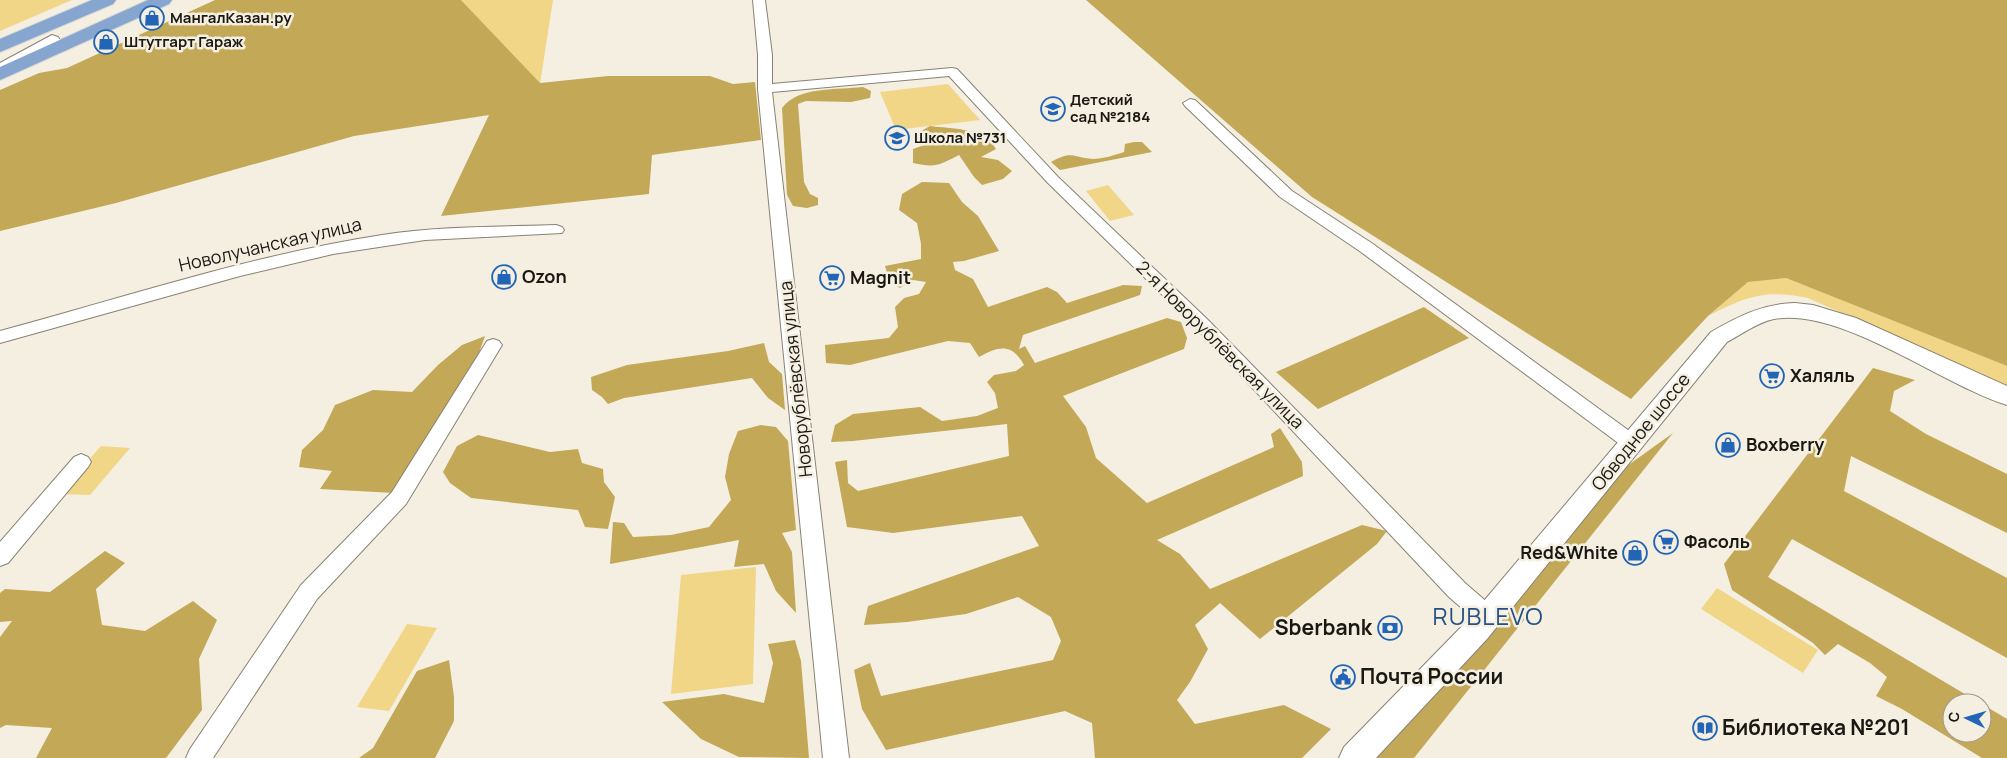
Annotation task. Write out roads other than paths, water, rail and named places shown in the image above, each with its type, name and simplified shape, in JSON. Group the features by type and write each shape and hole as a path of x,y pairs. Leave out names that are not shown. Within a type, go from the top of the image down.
{"highway":[{"path":"0,35 81,0"},
{"path":"0,46 107,0"},
{"path":"0,62 143,0"},
{"path":"0,74 164,0"}],"street":[{"name":"Новорублёвская улица","path":"758,0 765,55 765,89 836,758"},
{"path":"0,70 52,40"},
{"path":"765,89 952,72"},
{"name":"2-я Новорублёвская улица","path":"952,72 1053,180 1201,323 1457,590 1488,617"},
{"path":"1190,103 1286,194 1395,268 1632,443"},
{"name":"Новолучанская улица","path":"0,337 208,279 381,240 442,233 556,230"},
{"name":"Обводное шоссе","path":"1355,758 1488,617 1719,337 1752,318 1777,312 1817,314 1838,320 2007,396"},
{"path":"200,758 310,592 399,498 493,345"},
{"path":"0,558 81,462"}],"place":[{"name":"МангалКазан.ру","path":"152,18"},
{"name":"Штутгарт Гараж","path":"106,42"},
{"name":"Детский сад №2184","path":"1053,109"},
{"name":"Школа №731","path":"897,138"},
{"name":"Ozon","path":"504,277"},
{"name":"Magnit","path":"832,278"},
{"name":"Халяль","path":"1772,376"},
{"name":"Boxberry","path":"1728,445"},
{"name":"Фасоль","path":"1666,542"},
{"name":"Red&White","path":"1635,553"},
{"name":"Sberbank","path":"1390,628"},
{"name":"Почта России","path":"1343,677"},
{"name":"Библиотека №201","path":"1705,728"}],"district":[{"name":"RUBLEVO","path":"1488,617"}]}
